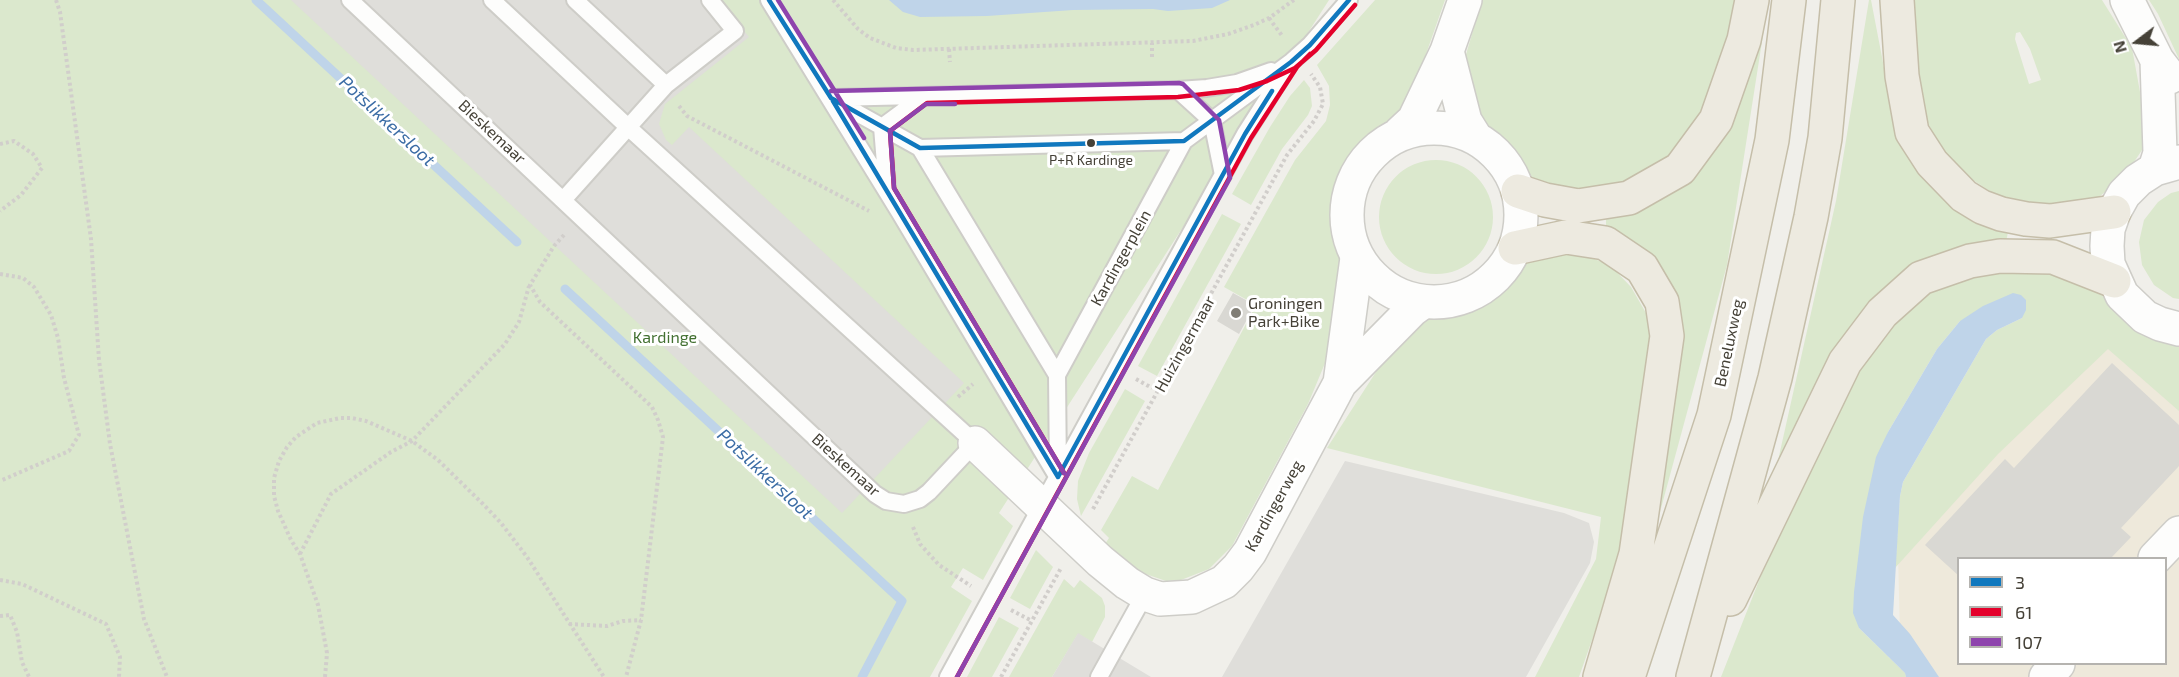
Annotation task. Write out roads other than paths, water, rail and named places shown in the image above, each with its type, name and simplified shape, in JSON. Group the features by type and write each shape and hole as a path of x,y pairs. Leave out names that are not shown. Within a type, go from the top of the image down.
{"highway":[{"path":"1518,191 1578,207 1629,198 1680,169 1716,120 1744,40 1752,0"},
{"name":"Beneluxweg","path":"1628,677 1714,415 1772,140 1789,0"},
{"path":"1693,675 1775,378 1811,217 1825,138 1838,0"},
{"path":"1897,0 1902,76 1912,132 1932,163 1964,196 1982,207 2026,219 2050,221 2114,212"},
{"path":"1515,248 1566,237 1605,243 1642,268 1662,302 1667,336 1636,554 1600,677"},
{"path":"1693,675 1845,362 1882,313 1921,278 1970,261 2000,256 2053,257 2114,281"}],"street":[{"path":"1400,134 1414,120 1447,51 1465,0"},
{"path":"2127,0 2157,60 2179,89"},
{"path":"1447,51 1465,121 1475,137"},
{"path":"2157,60 2160,153 2167,166 2138,180 2124,194 2108,229 2108,264 2122,295 2145,317 2179,330"},
{"path":"1438,127 1457,130 1475,137 1494,151 1509,169 1518,191 1521,220 1515,248 1494,279 1461,298 1442,302 1424,302 1403,297 1385,287 1369,274 1357,258 1350,238 1346,217 1348,196 1355,176 1366,158 1382,144 1400,134 1419,128 1438,127"},
{"name":"Kardingerweg","path":"1340,383 1357,258"},
{"name":"Kardingerweg","path":"975,443 1110,570 1145,594 1160,599 1192,597 1224,582 1238,568 1250,552 1340,383 1412,310 1424,302"},
{"path":"2157,557 2179,533"},
{"path":"2046,677 2056,665"}],"lane":[{"name":"Bieskemaar","path":"350,0 564,199 866,486 886,501 904,504 920,499 975,443"},
{"path":"492,0 975,443"},
{"path":"576,0 665,87"},
{"path":"564,199 665,87 735,31 710,0"},
{"path":"769,0 887,190 1058,477"},
{"path":"948,677 1245,134 1295,59 1348,0"},
{"path":"831,98 1208,88 1237,83 1264,74 1295,59"},
{"name":"Kardingerplein","path":"1058,477 1057,375 1184,141 1295,59"},
{"path":"1178,90 1212,122 1223,174"},
{"path":"882,128 924,96"},
{"path":"831,98 920,148 1184,141"},
{"path":"882,128 887,190"},
{"path":"920,148 1057,375"},
{"path":"1099,677 1145,594"}],"water":[{"path":"889,0 1230,0 1212,8 1168,11 1153,9 1073,10 987,16 920,17 903,12"},
{"path":"2013,293 2021,295 2026,300 2026,310 2022,318 1997,330 1986,339 1903,482 1900,496 1893,615 1910,634 1939,677 1906,677 1905,673 1859,628 1853,613 1863,517 1876,457 1888,432 1937,349 1960,321 1983,306"}],"waterway":[{"name":"Potslikkersloot","path":"256,0 517,242"},
{"name":"Potslikkersloot","path":"565,289 902,601 862,677"}],"place":[{"name":"P+R Kardinge","path":"1091,143"},
{"name":"Groningen Park+Bike","path":"1236,313"}],"park label":[{"name":"Kardinge","path":"665,338"}]}
